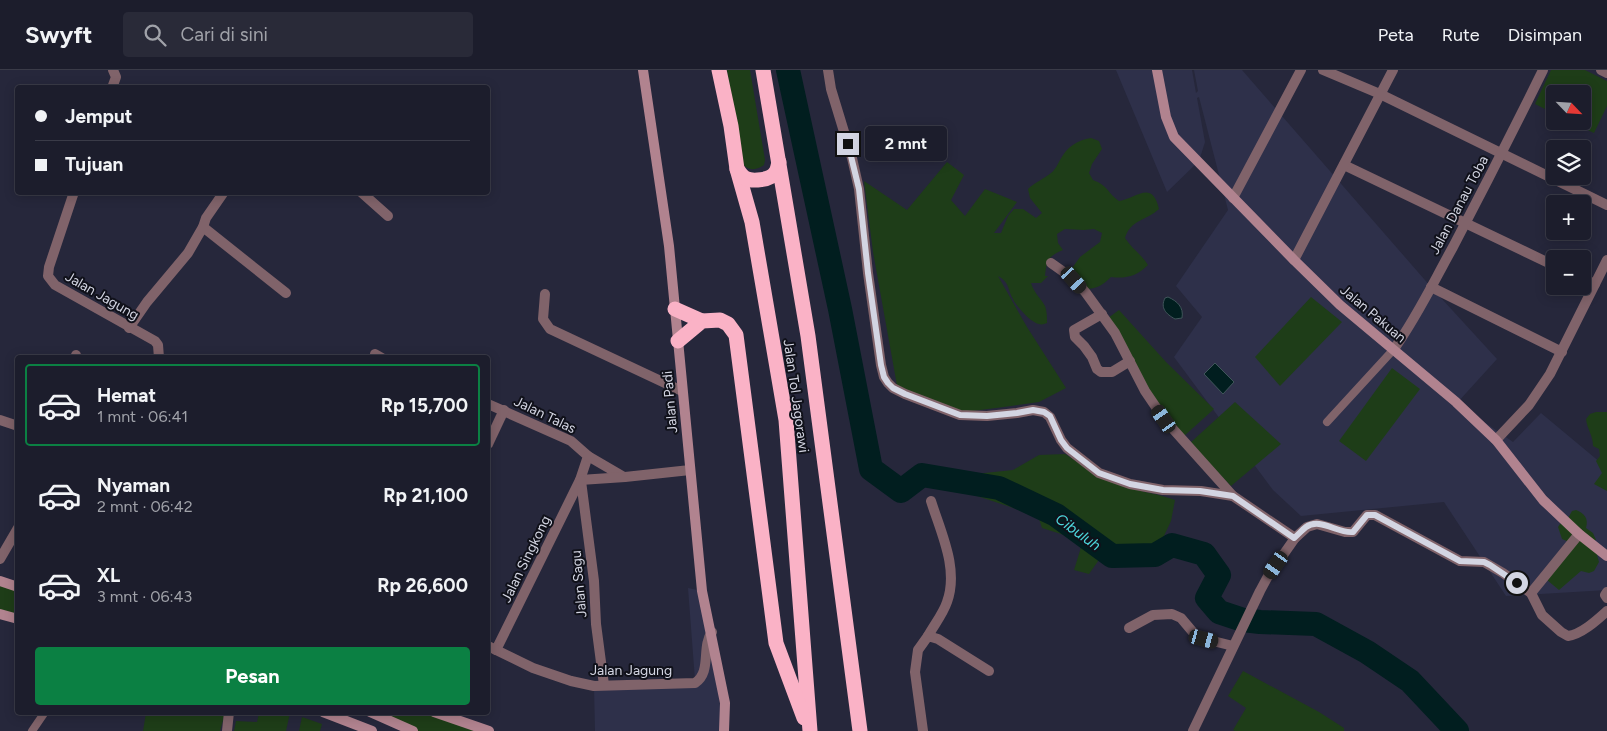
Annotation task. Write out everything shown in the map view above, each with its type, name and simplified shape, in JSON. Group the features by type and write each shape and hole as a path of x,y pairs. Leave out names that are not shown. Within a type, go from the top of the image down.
{"highway":[{"name":"Jalan Tol Jagorawi","path":"720,70 737,169 752,222 786,420 810,731"},
{"name":"Jalan Tol Jagorawi","path":"763,70 808,336 860,731"},
{"path":"737,169 744,178 753,180 768,178 776,172 779,162"},
{"path":"675,309 702,321 720,320 728,324 736,335 776,643 810,731"},
{"path":"678,341 702,321"}],"street":[{"path":"113,70 116,77 113,85"},
{"name":"Jalan Padi","path":"643,70 669,246 702,591 712,632 725,703 724,731"},
{"path":"828,70 831,89 852,158 859,189 881,365 884,377 888,383 905,394 960,415 987,416 1033,410 1044,412 1050,416 1061,440 1067,448 1099,473 1130,484 1163,490 1200,491 1233,496"},
{"name":"Jalan Pakuan","path":"1157,70 1166,117 1174,137 1340,305 1456,402 1496,440 1544,500 1579,534 1607,556"},
{"path":"1233,198 1301,70"},
{"path":"1323,70 1380,94 1607,205"},
{"path":"1294,260 1393,70"},
{"name":"Jalan Danau Toba","path":"1394,349 1408,329 1431,287 1544,70"},
{"path":"1601,70 1607,73"},
{"path":"1344,165 1546,262"},
{"name":"Jalan Jagung","path":"73,195 49,267 48,276 55,285 155,341 158,345 159,355"},
{"path":"129,328 147,302 188,253 206,218 222,195"},
{"path":"364,195 388,216"},
{"path":"203,227 286,293"},
{"path":"1496,440 1540,390 1562,352 1607,260"},
{"path":"1051,263 1074,280 1102,314 1115,333 1145,391 1164,419 1233,496 1294,538"},
{"path":"1591,282 1596,284"},
{"path":"1431,287 1562,352"},
{"path":"544,294 543,319 550,329 682,391"},
{"path":"1102,314 1074,330 1074,337 1084,346 1101,372 1112,372 1130,361"},
{"name":"Jalan Talas","path":"490,405 571,441 588,456 624,477"},
{"path":"490,440 504,410"},
{"path":"0,420 15,425"},
{"path":"588,456 580,480 690,470"},
{"name":"Jalan Singkong","path":"492,648 580,480"},
{"name":"Jalan Sagu","path":"580,480 594,581 596,624 604,685"},
{"path":"923,731 917,689 916,662 918,650 947,603 951,586 951,565 931,501"},
{"path":"1193,731 1266,578 1294,538 1307,527 1317,524 1346,532 1353,532 1367,515 1375,515 1460,561 1484,562 1531,593 1542,615 1568,636 1584,629 1607,611"},
{"path":"1,558 15,533"},
{"path":"1531,593 1579,534"},
{"path":"0,582 15,586"},
{"path":"1607,592 1605,595 1607,598"},
{"path":"0,614 15,618"},
{"path":"1129,628 1154,615 1172,614 1181,618 1198,636 1234,645"},
{"name":"Jalan Jagung","path":"492,648 534,668 571,681 594,686 695,683 701,679 704,672 706,645 712,632"},
{"path":"928,636 938,639 989,671"},
{"path":"227,731 229,715"},
{"path":"331,715 372,731"},
{"path":"377,715 413,731"},
{"path":"443,715 489,731"}],"lane":[{"path":"1327,422 1394,349"},
{"path":"32,731 43,715"}],"shaded area":[{"path":"1116,70 1192,70 1196,93 1198,91 1194,70 1242,70 1431,287 1497,359 1457,403 1513,442 1541,413 1607,468 1607,590 1506,596 1444,502 1301,516 1273,490 1174,357 1202,317 1176,286 1228,210 1199,97 1197,98 1205,142 1199,161 1167,192"},
{"path":"1168,297 1179,305 1182,311 1182,318 1175,319 1165,310 1163,305 1165,298"},
{"path":"1215,363 1234,382 1223,394 1204,374"},
{"path":"688,588 702,591 724,731 595,731 594,686 695,680"}],"green space":[{"path":"727,70 750,70 765,160 764,165 756,169 743,165"},
{"path":"1551,70 1585,70 1607,81 1607,106 1594,133 1588,130 1591,130 1591,85 1546,85 1546,110 1535,104"},
{"path":"1091,138 1099,141 1102,149 1092,164 1089,173 1093,180 1105,187 1119,201 1143,193 1152,195 1156,200 1159,209 1131,227 1125,238 1148,265 1140,272 1131,276 1122,278 1111,277 1100,286 1085,289 1070,271 1080,257 1100,242 1102,233 1094,229 1065,229 1057,234 1058,243 1063,250 1049,260 1045,276 1048,276 1041,283 1031,283 1046,308 1047,323 1042,324 1032,321 1020,310 1006,283 998,276 1027,327 1066,388 1039,402 956,413 898,391 873,252 864,181 907,210 947,162 964,175 951,200 965,216 985,189 1017,202 994,233 1001,233 1008,216 1014,209 1023,209 1036,218 1042,213 1030,198 1028,189 1052,172 1069,148 1081,140"},
{"path":"1311,297 1342,322 1280,386 1255,357"},
{"path":"1119,310 1166,362 1214,409 1183,437 1155,402 1108,318"},
{"path":"1392,368 1420,389 1366,461 1339,441"},
{"path":"1235,402 1281,444 1231,486 1190,443"},
{"path":"1607,412 1607,491 1594,484 1602,473 1596,461 1600,456 1599,449 1593,446 1586,419 1590,414"},
{"path":"1065,454 1110,481 1132,489 1175,500 1171,521 1155,555 1125,566 1101,557 1089,574 1074,570 1083,541 1042,528 1038,516 971,494 975,474 1013,470 1039,455"},
{"path":"1576,510 1585,516 1587,521 1586,528 1593,533 1600,554 1597,555 1599,562 1594,571 1589,573 1581,571 1559,590 1547,580 1569,542 1562,539 1558,527 1566,522 1572,511"},
{"path":"0,581 15,586 15,618 0,614"},
{"path":"1243,671 1319,712 1344,728 1344,731 1233,730 1246,708 1228,696"},
{"path":"146,715 224,715 220,731 143,731"},
{"path":"259,715 290,715 286,731 234,731 236,721 257,722"},
{"path":"375,715 440,715 489,731 415,731"},
{"path":"302,717 322,724 320,731 299,731"}],"waterway":[{"name":"Cibuluh","path":"788,70 840,309 871,469 901,491 922,475 999,488 1056,515 1112,556 1155,555 1172,545 1204,554 1219,575 1207,598 1219,612 1243,620 1316,624 1367,652 1410,681 1457,731"}],"route":[{"path":"848,144 859,189 881,365 884,377 893,388 960,415 987,416 1033,410 1044,412 1050,416 1061,440 1067,448 1099,473 1130,484 1163,490 1200,491 1233,496 1294,538 1307,527 1317,524 1349,533 1353,532 1367,515 1375,515 1460,561 1484,562 1517,583"}]}
